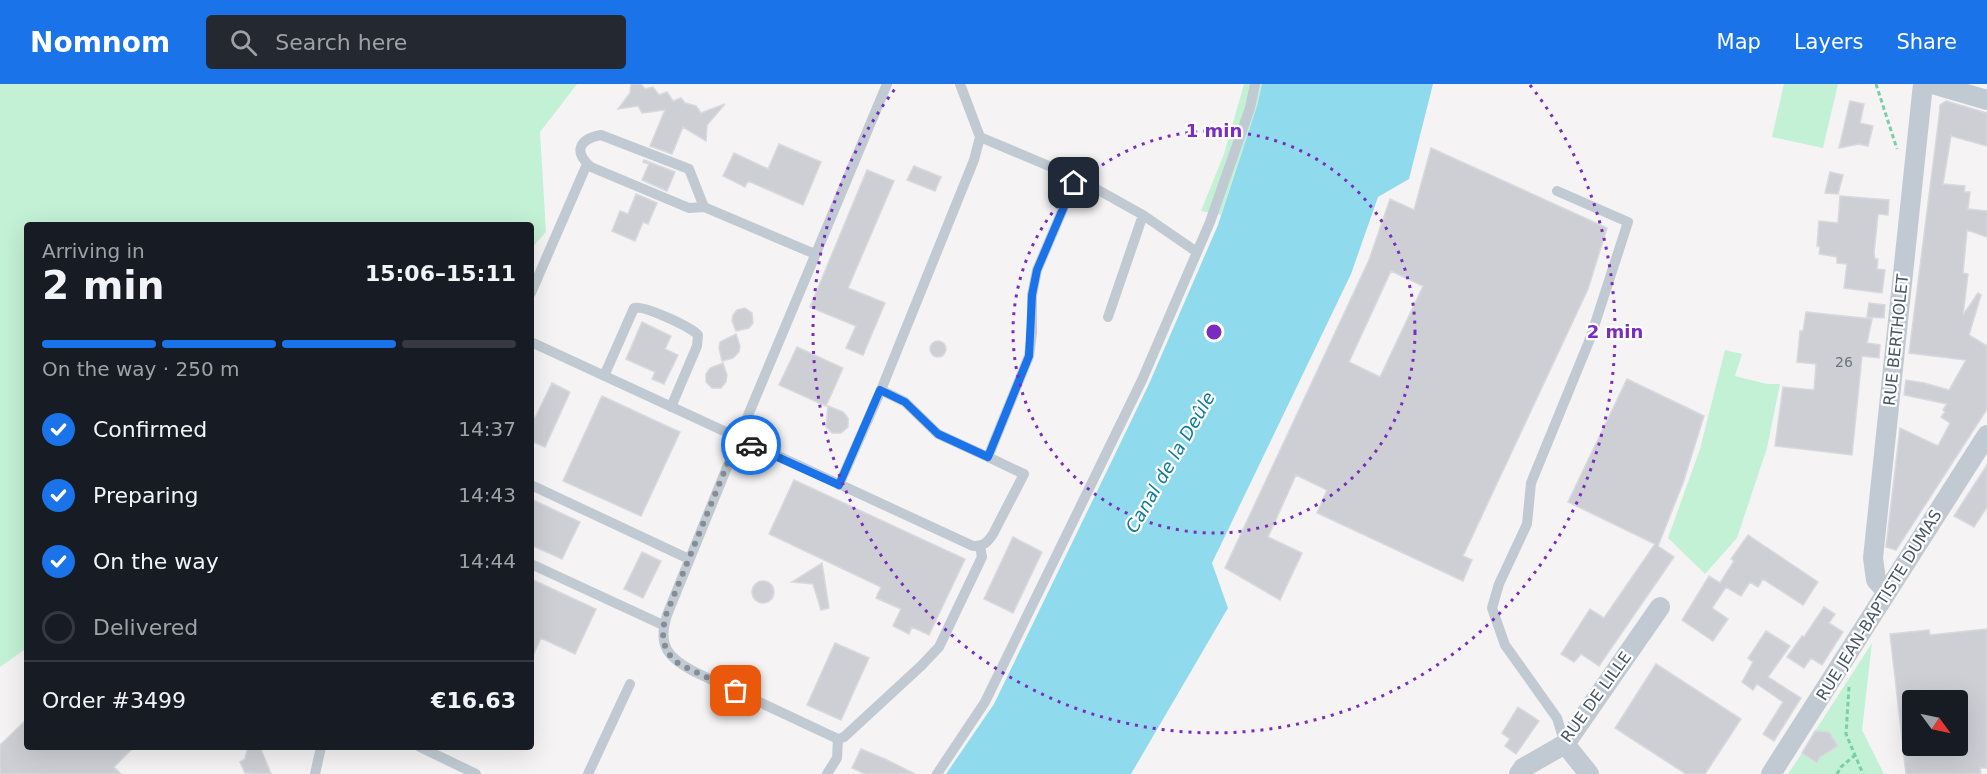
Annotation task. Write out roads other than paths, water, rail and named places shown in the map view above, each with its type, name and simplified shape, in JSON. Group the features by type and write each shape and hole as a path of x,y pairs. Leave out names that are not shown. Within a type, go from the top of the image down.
{"street":[{"name":"RUE BERTHOLET","path":"1887,592 1876,580 1873,558 1923,84"},
{"path":"1932,84 1987,100"},
{"name":"RUE JEAN-BAPTISTE DUMAS","path":"1771,774 1987,435"},
{"name":"RUE DE LILLE","path":"1520,774 1523,768 1565,744 1660,607"},
{"path":"1565,744 1589,774"}],"lane":[{"path":"887,84 738,438 663,625 667,653 679,664 838,739 844,737 939,646 982,557 980,546"},
{"path":"839,485 974,160 980,137 960,84"},
{"path":"937,774 985,702 1142,380 1210,222 1250,108 1255,84"},
{"path":"704,207 689,170 602,135 590,137 579,152 581,159 587,164 689,208 704,207 815,255"},
{"path":"980,137 1075,177 1143,215 1197,252"},
{"path":"534,286 587,164"},
{"path":"988,457 1029,356 1032,295 1037,270 1074,183"},
{"path":"1557,191 1628,222 1590,339 1531,483 1527,524 1499,584 1492,608 1505,645 1557,718 1565,744"},
{"path":"1108,317 1143,215"},
{"path":"603,376 634,308 644,308 690,329 698,335 697,346 670,407"},
{"path":"534,343 973,546 988,543 1024,474 938,434 905,402 880,390"},
{"path":"534,486 689,559"},
{"path":"534,565 663,625"},
{"path":"588,774 630,684"},
{"path":"827,774 837,758 838,739"},
{"path":"315,774 320,750"},
{"path":"426,750 476,774"}],"water":[{"name":"Canal de la Deûle","path":"1262,84 1433,84 1409,179 1378,197 1351,274 1212,563 1228,608 1131,774 946,774 994,704 1149,384 1218,225"}]}
